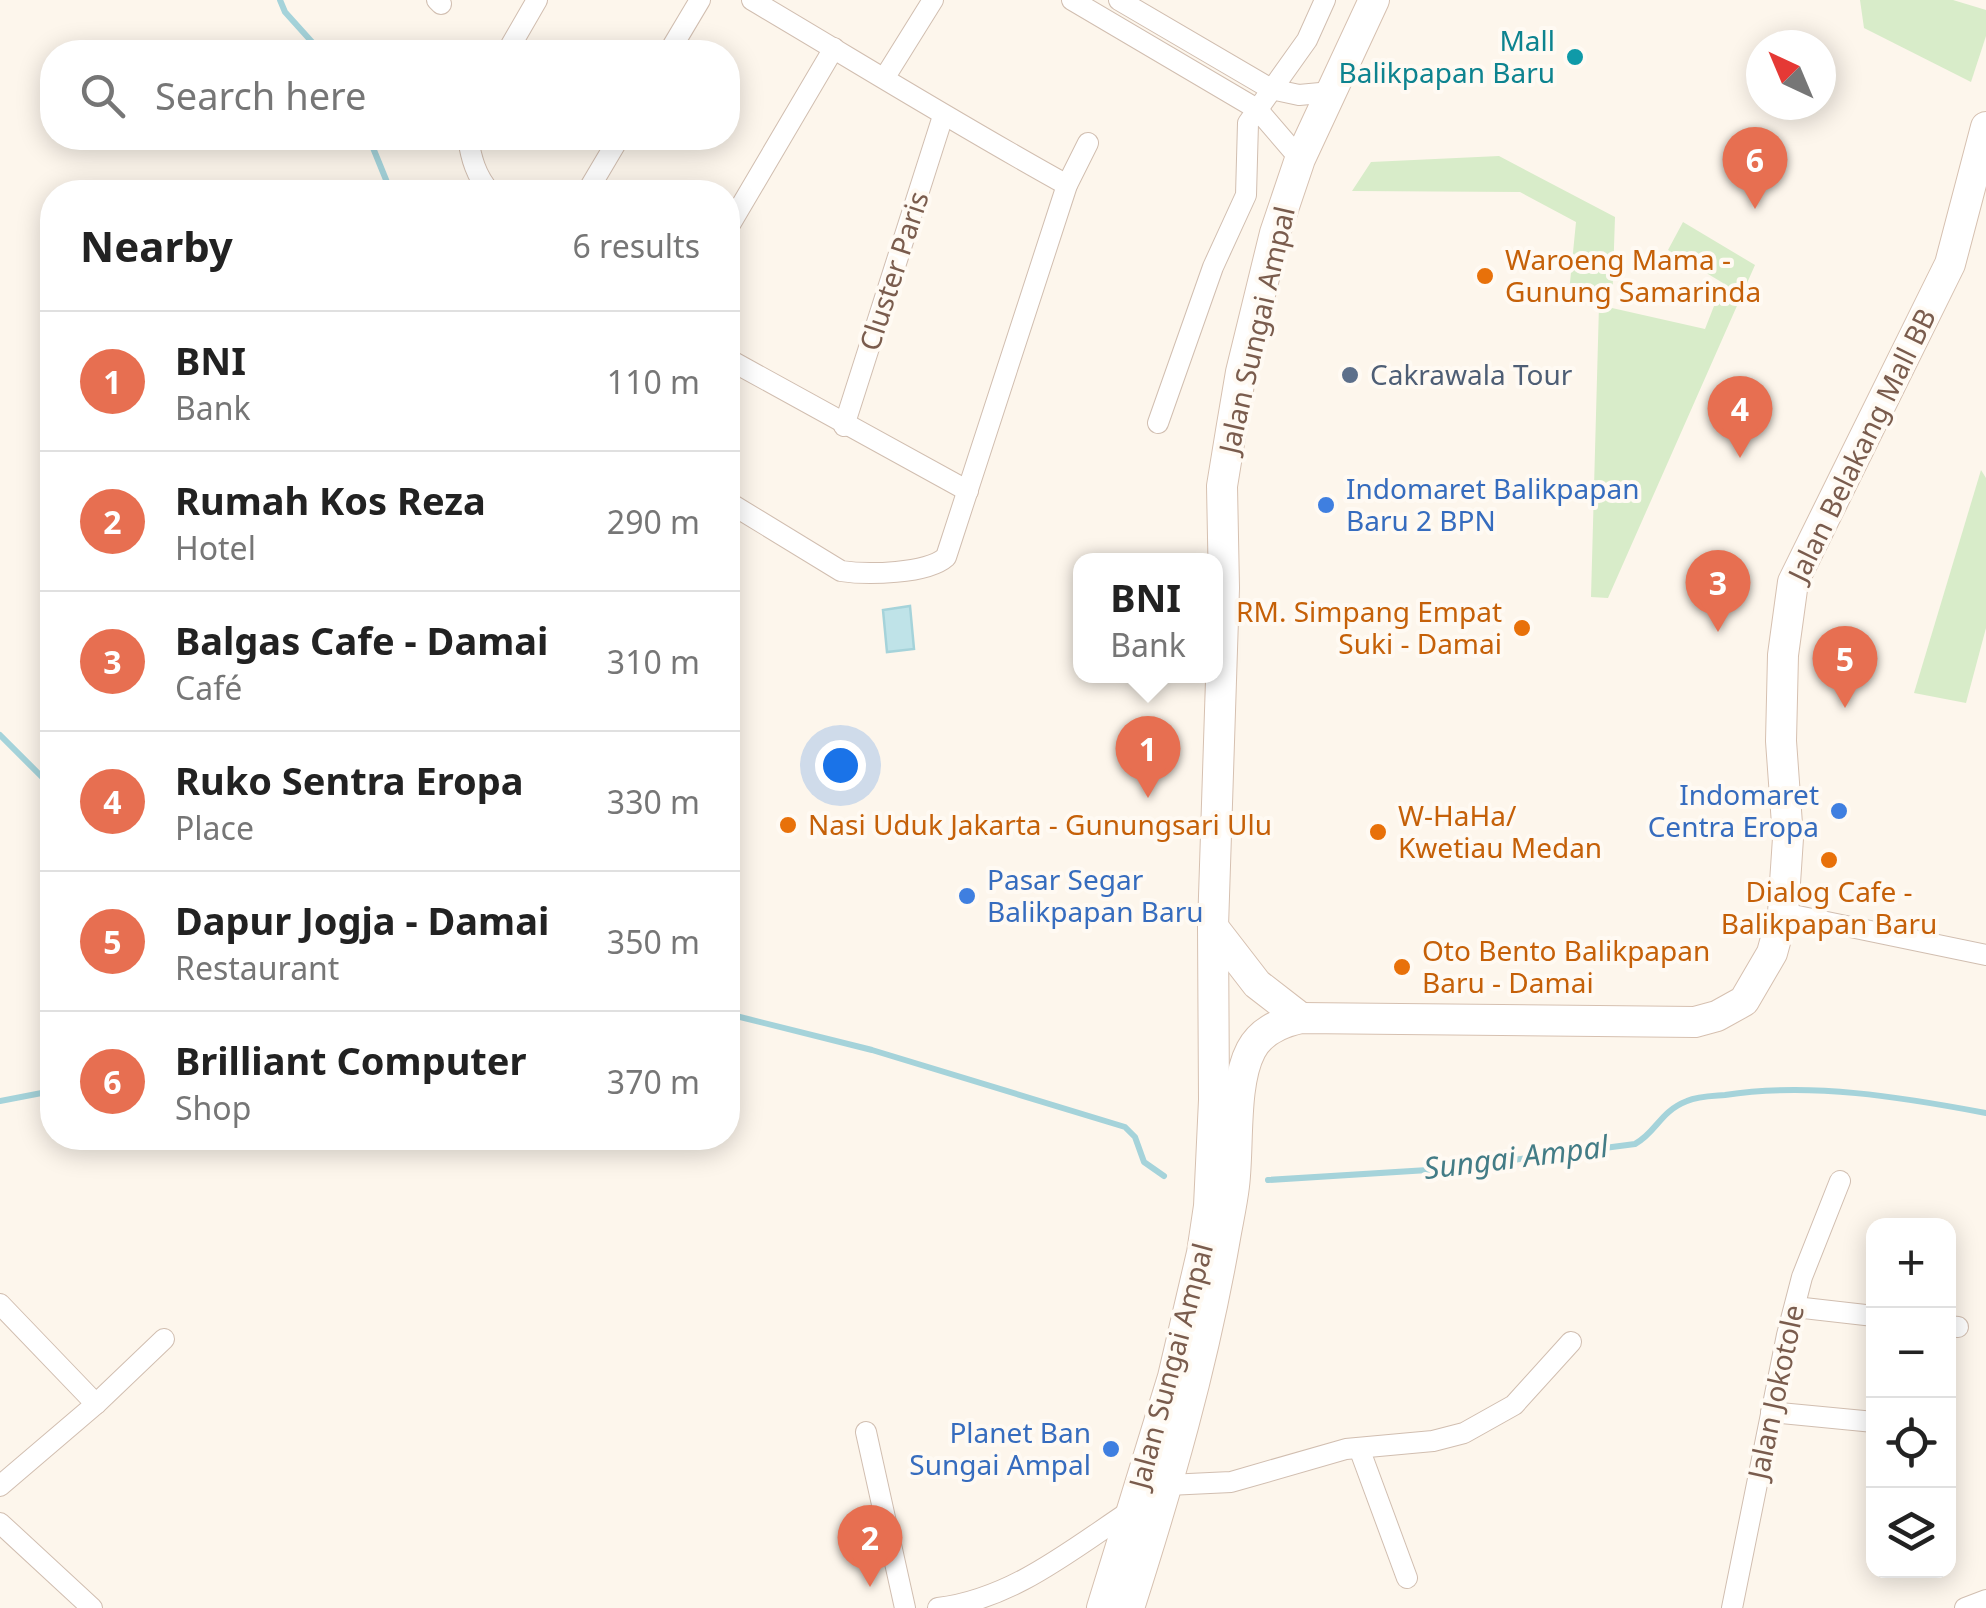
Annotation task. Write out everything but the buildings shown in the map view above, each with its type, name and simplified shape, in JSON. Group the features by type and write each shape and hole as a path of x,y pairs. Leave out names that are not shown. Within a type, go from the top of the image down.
{"main road":[{"name":"Jalan Sungai Ampal","path":"1223,616 1222,486 1241,372 1262,281 1300,159 1374,0"},
{"name":"Jalan Belakang Mall BB","path":"1226,1169 1247,1060 1258,1040 1283,1022 1301,1018 1695,1022 1717,1016 1744,1001 1772,953 1783,913 1788,838 1781,741 1782,672 1793,582 1950,264 1986,127"},
{"name":"Jalan Sungai Ampal","path":"1129,1608 1168,1485 1206,1341 1212,1255 1226,1169 1212,928 1221,683"},
{"path":"1212,928 1257,984 1301,1018"},
{"name":"Jalan Sungai Ampal","path":"1132,1510 1212,1255"},
{"path":"1102,1608 1132,1510"}],"street":[{"path":"514,40 537,0"},
{"path":"676,40 700,0"},
{"path":"752,0 943,116 1067,185"},
{"path":"885,78 933,0"},
{"path":"1072,0 1257,109 1300,159"},
{"path":"1119,0 1264,85 1299,95 1331,92"},
{"path":"1158,423 1213,267 1246,195 1246,134 1264,85 1307,40 1325,0"},
{"path":"1186,68 1196,47"},
{"path":"740,208 834,48"},
{"name":"Cluster Paris","path":"844,426 943,116"},
{"path":"740,510 827,565 858,574 926,568 940,562 951,548 1067,185 1088,143"},
{"path":"470,150 480,180"},
{"path":"593,180 612,150"},
{"path":"740,366 968,491"},
{"path":"1783,913 1986,956"},
{"name":"Jalan Jokotole","path":"1732,1608 1802,1277 1840,1181"},
{"path":"0,1304 96,1404"},
{"path":"1795,1306 1866,1315"},
{"path":"0,1486 96,1404 164,1339"},
{"path":"1132,1510 1168,1485 1231,1482 1359,1448 1464,1433 1490,1421 1535,1385 1571,1342"},
{"path":"1771,1412 1866,1421"},
{"path":"866,1432 906,1608"},
{"path":"1359,1448 1406,1578"},
{"name":"Jalan Sungai Ampal","path":"938,1608 978,1605 1016,1586 1132,1510"},
{"path":"0,1523 92,1608"},
{"path":"1966,1608 1986,1600"}],"green space":[{"path":"1860,0 1953,0 1986,10 1986,36 1971,82 1864,28"},
{"path":"1499,156 1615,217 1612,308 1705,329 1723,283 1668,250 1683,222 1755,265 1608,598 1591,597 1599,305 1568,303 1576,222 1520,192 1352,191 1371,162"},
{"path":"1981,470 1986,478 1986,628 1966,703 1914,693"}],"water":[{"path":"910,606 914,649 887,652 883,610"}],"waterway":[{"path":"280,0 285,12 310,40"},
{"path":"374,150 386,180"},
{"path":"0,735 40,775"},
{"name":"Sungai Ampal","path":"740,1017 872,1050 1125,1127 1135,1137 1144,1162 1164,1176"},
{"name":"Sungai Ampal","path":"1268,1180 1444,1169 1635,1144 1670,1111 1687,1101 1757,1091 1856,1093 1986,1113"},
{"path":"0,1101 40,1093"}],"place":[{"name":"Mall Balikpapan Baru","path":"1575,57"},
{"name":"Brilliant Computer","path":"1755,209"},
{"name":"Waroeng Mama - Gunung Samarinda","path":"1485,276"},
{"name":"Cakrawala Tour","path":"1350,375"},
{"name":"Ruko Sentra Eropa","path":"1740,458"},
{"name":"Indomaret Balikpapan Baru 2 BPN","path":"1326,505"},
{"name":"RM. Simpang Empat Suki - Damai","path":"1522,628"},
{"name":"Balgas Cafe - Damai","path":"1718,632"},
{"name":"Dapur Jogja - Damai","path":"1845,708"},
{"name":"BNI","path":"1148,798"},
{"name":"Indomaret Centra Eropa","path":"1839,811"},
{"name":"Nasi Uduk Jakarta - Gunungsari Ulu","path":"788,825"},
{"name":"W-HaHa/ Kwetiau Medan","path":"1378,832"},
{"name":"Dialog Cafe - Balikpapan Baru","path":"1829,860"},
{"name":"Pasar Segar Balikpapan Baru","path":"967,896"},
{"name":"Oto Bento Balikpapan Baru - Damai","path":"1402,967"},
{"name":"Planet Ban Sungai Ampal","path":"1111,1449"},
{"name":"Rumah Kos Reza","path":"870,1587"}]}
